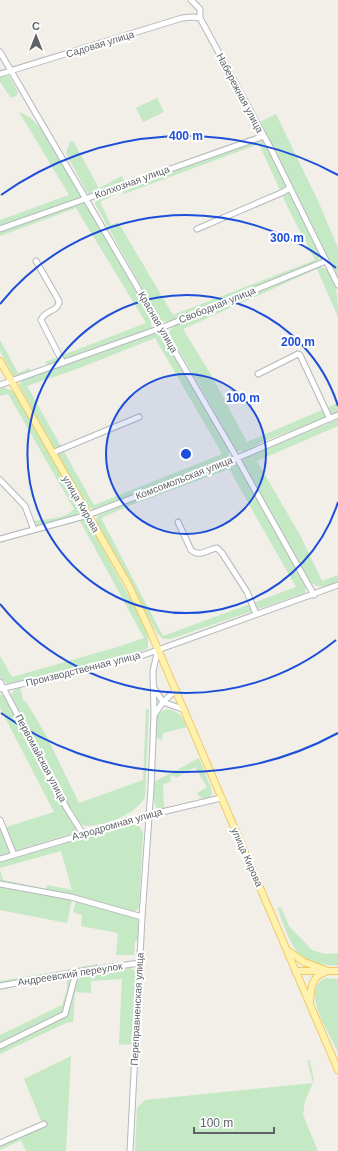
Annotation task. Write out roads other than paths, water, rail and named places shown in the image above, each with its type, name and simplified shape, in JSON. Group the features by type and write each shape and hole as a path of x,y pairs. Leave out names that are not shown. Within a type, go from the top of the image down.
{"main road":[{"name":"улица Кирова","path":"0,361 129,586 159,648 221,798 243,846 338,1070"},
{"path":"286,949 304,962 328,971"},
{"path":"295,971 338,971"},
{"path":"310,1003 312,982 318,975 328,971"}],"street":[{"name":"Набережная улица","path":"191,0 200,9 200,18 264,136 338,285"},
{"name":"Садовая улица","path":"0,74 182,18 200,18"},
{"name":"Красная улица","path":"0,52 237,458 314,595"},
{"name":"Колхозная улица","path":"0,229 264,136"},
{"path":"197,229 290,188"},
{"path":"36,261 59,300 59,305 56,309 45,314 41,320 63,363"},
{"name":"Свободная улица","path":"0,385 161,328 326,261"},
{"path":"258,374 298,354 300,355 330,419"},
{"name":"Комсомольская улица","path":"0,539 88,515 237,458 338,416"},
{"path":"52,453 139,417"},
{"path":"0,480 25,506 34,530"},
{"path":"178,522 191,550 194,553 199,554 213,548 217,548 222,553 247,592 256,614"},
{"name":"Производственная улица","path":"2,689 141,656 159,648 314,595 338,585"},
{"path":"149,815 154,715 154,671 159,648"},
{"path":"154,671 157,667 162,665 166,666"},
{"name":"Первомайская улица","path":"0,682 2,689 66,807 83,834"},
{"path":"154,687 163,702 185,710"},
{"path":"154,715 163,702 176,690"},
{"name":"Аэродромная улица","path":"0,859 149,815 221,798"},
{"name":"Переправненская улица","path":"130,1151 142,917 149,815"},
{"path":"0,820 14,855"},
{"path":"0,884 71,897 142,917"},
{"name":"Андреевский переулок","path":"0,986 76,972 140,963"},
{"path":"0,1046 65,1014 76,972"},
{"path":"0,1143 44,1124"}]}
